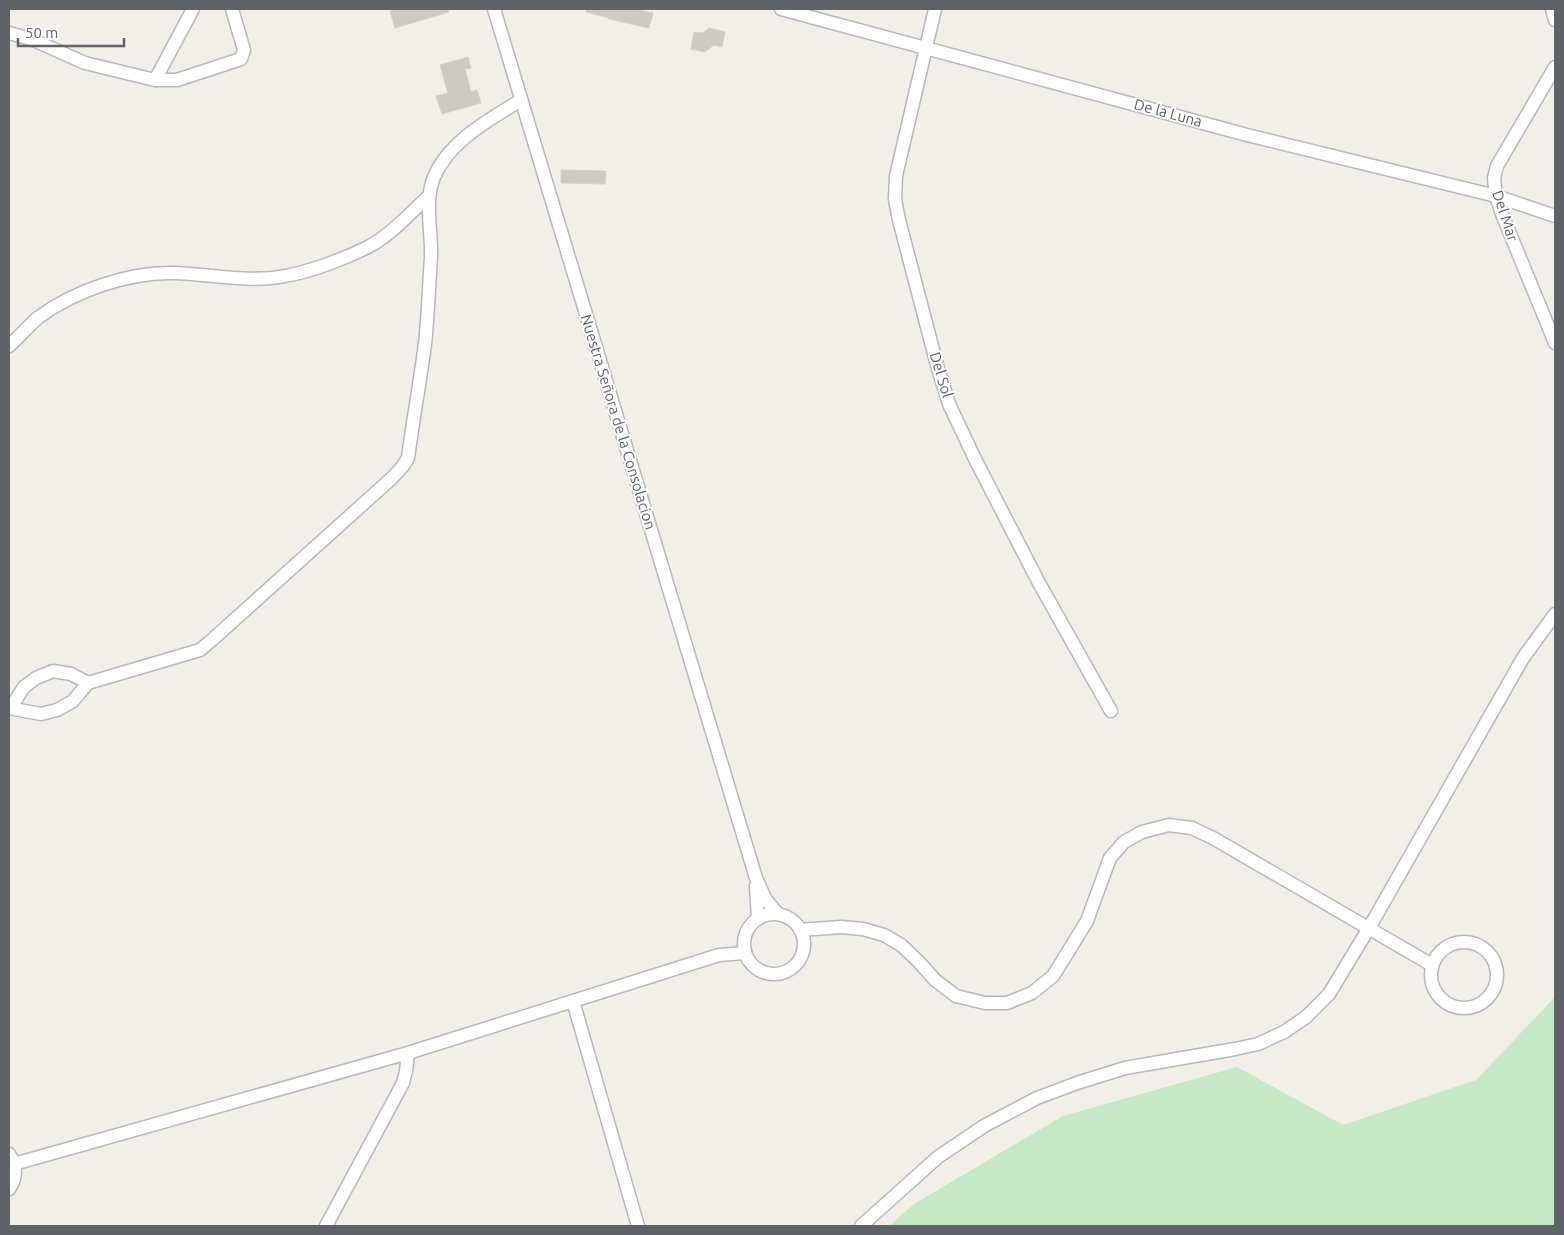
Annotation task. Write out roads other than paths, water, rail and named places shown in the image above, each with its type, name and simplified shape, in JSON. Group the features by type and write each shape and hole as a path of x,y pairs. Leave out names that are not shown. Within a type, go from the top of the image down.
{"street":[{"path":"155,80 192,9"},
{"path":"9,33 31,39 85,63 155,80 177,80 241,59 244,50 232,9"},
{"name":"Nuestra Señora de la Consolacion","path":"494,9 756,878"},
{"name":"De la Luna","path":"781,9 1247,135 1496,196 1555,216"},
{"name":"Del Sol","path":"935,9 896,176 895,199 899,220 937,365 950,404 975,459 1039,583 1111,711"},
{"path":"1552,9 1555,20"},
{"name":"Del Mar","path":"1555,67 1497,166 1494,178 1496,196 1502,214 1555,342"},
{"path":"88,683 71,674 53,671 36,678 24,687 10,708 40,714 57,710 73,701 88,683 200,650 392,478 403,466 408,458 425,344 431,255 429,196 434,178 447,154 470,134 521,100"},
{"path":"9,346 38,318 65,301 100,286 142,275 173,273 258,280 291,275 330,263 369,246 393,229 429,196"},
{"path":"861,1226 938,1157 984,1126 1038,1098 1125,1068 1258,1044 1284,1032 1306,1017 1328,994 1369,928 1523,658 1555,614"},
{"path":"800,930 841,927 864,929 884,935 901,945 935,980 956,996 985,1004 1006,1002 1032,993 1053,976 1087,921 1110,858 1124,842 1142,832 1169,826 1192,828 1213,838 1432,966"},
{"path":"756,878 766,900 778,914"},
{"path":"756,878 758,919"},
{"path":"778,914 787,917 795,923 804,940 804,950 794,967 776,974 761,971 749,962 745,953 744,943 746,933 758,919 767,915 778,914"},
{"path":"1467,942 1478,945 1488,951 1494,960 1497,971 1497,983 1485,1001 1476,1006 1466,1008 1455,1007 1446,1003 1438,996 1433,986 1432,966 1437,955 1446,948 1456,943 1467,942"},
{"path":"9,1189 15,1174 12,1159 408,1052 719,955 745,953"},
{"path":"573,1001 638,1226"},
{"path":"326,1226 403,1083 408,1052"}]}
